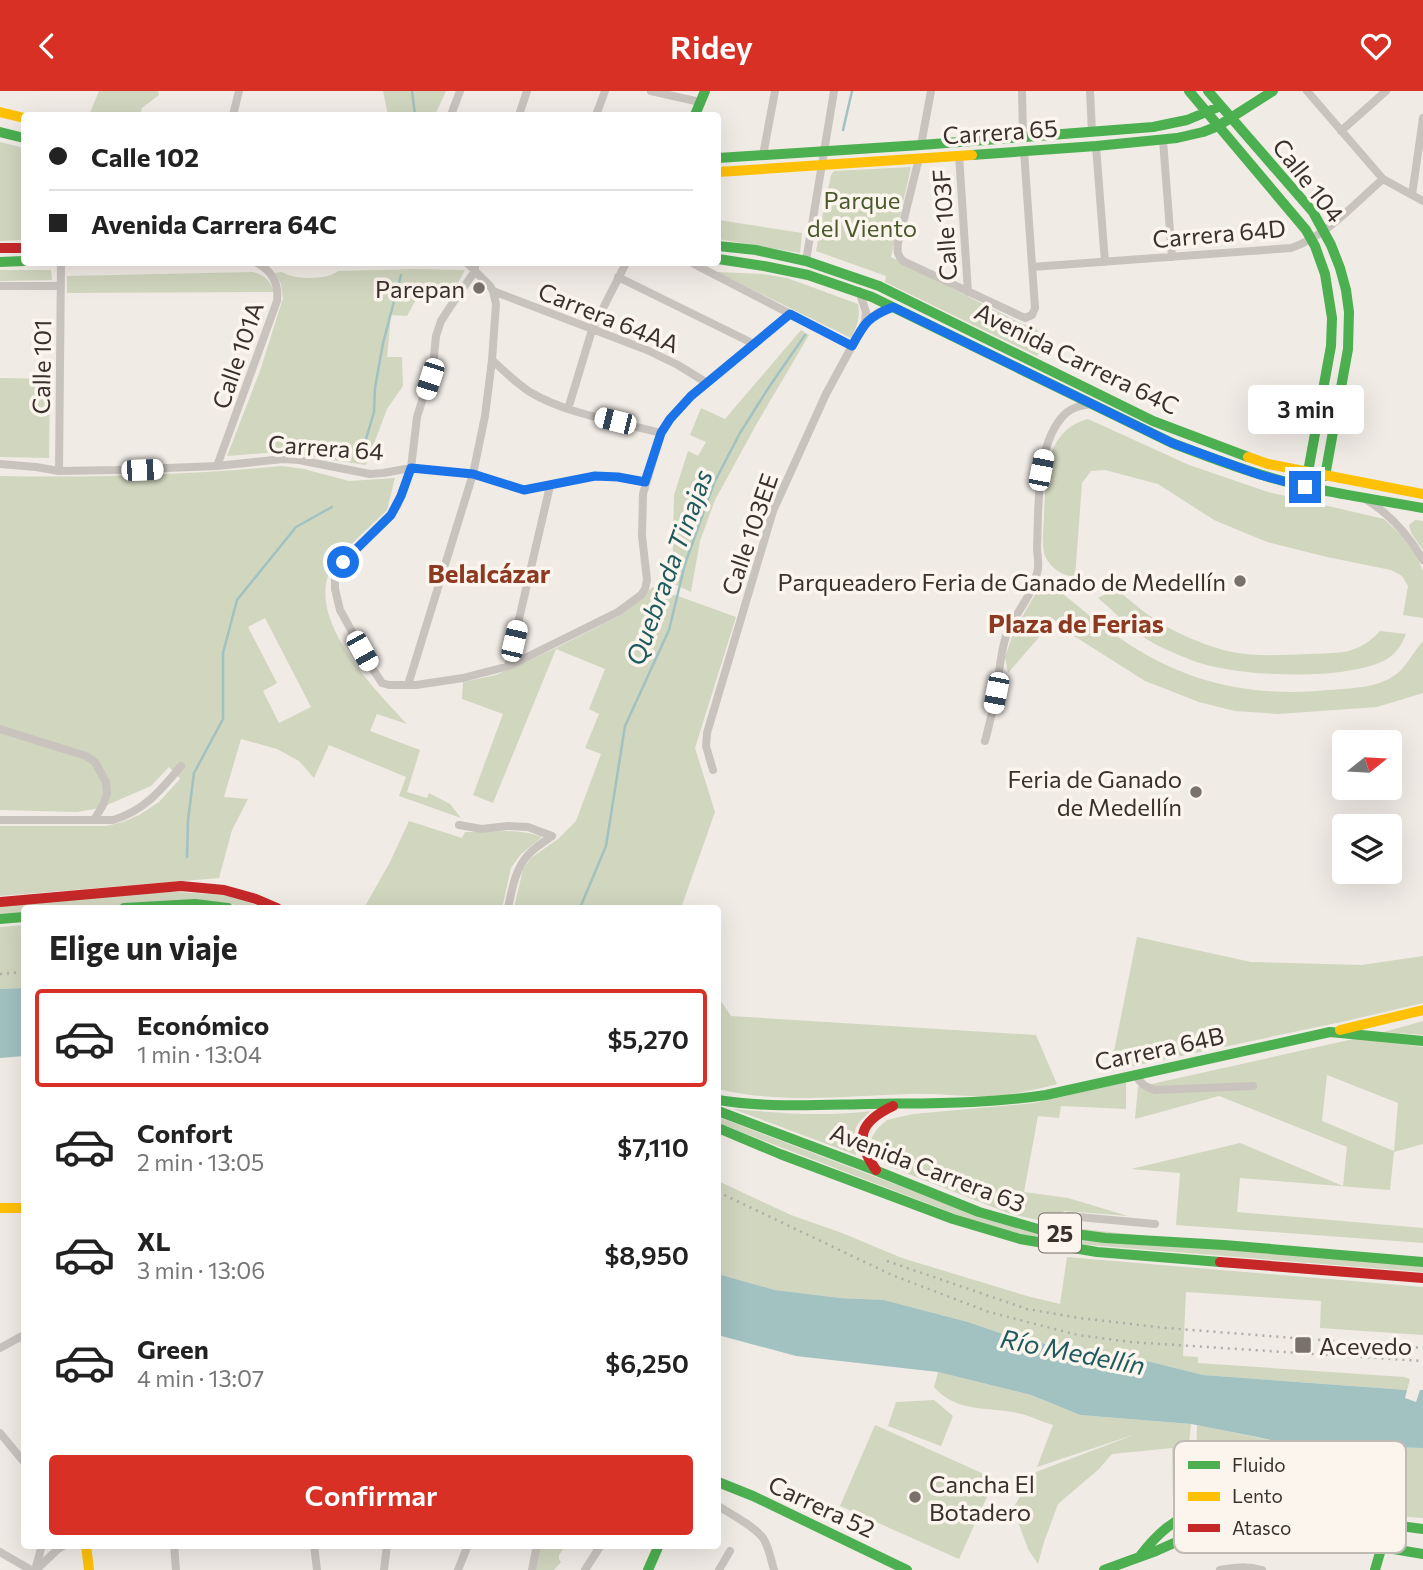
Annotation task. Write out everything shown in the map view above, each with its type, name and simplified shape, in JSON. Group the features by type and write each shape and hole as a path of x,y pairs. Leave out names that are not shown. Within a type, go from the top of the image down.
{"main road":[{"path":"696,112 705,91"},
{"name":"Calle 104","path":"1189,91 1300,221 1318,253 1328,289 1332,336 1308,472"},
{"name":"Calle 104","path":"1208,91 1304,201 1324,230 1346,290 1348,349 1325,476"},
{"name":"Carrera 65","path":"721,172 1163,140 1218,126 1273,91"},
{"name":"Carrera 65","path":"721,158 1165,125 1208,113 1221,106"},
{"path":"0,112 21,117"},
{"path":"0,132 21,137"},
{"name":"Avenida Carrera 64C","path":"721,246 755,250 806,261 879,286 1177,431 1224,449 1325,476 1423,494"},
{"path":"0,249 21,248"},
{"name":"Avenida Carrera 64C","path":"721,259 790,270 859,291 1172,443 1234,467 1305,487 1423,508"},
{"path":"0,262 21,261"},
{"path":"0,902 189,886 224,890 270,905"},
{"path":"177,905 203,905"},
{"path":"0,919 21,917"},
{"path":"1330,1032 1423,1010"},
{"name":"Carrera 64B","path":"721,1100 761,1106 978,1102 1023,1098 1330,1032 1423,1041"},
{"name":"Carrera 64B","path":"876,1170 864,1151 864,1127 867,1121 883,1110 902,1104"},
{"name":"Avenida Carrera 63","path":"721,1112 820,1148 993,1217 1053,1232 1423,1262"},
{"name":"Avenida Carrera 63","path":"721,1129 953,1219 1020,1239 1097,1252 1423,1278"},
{"path":"0,1208 21,1208"},
{"name":"Carrera 52","path":"721,1483 907,1570"},
{"path":"1140,1556 1151,1541 1174,1521"},
{"path":"1104,1570 1174,1543"},
{"path":"86,1549 89,1570"},
{"path":"648,1570 657,1549"},
{"path":"1375,1570 1380,1553"}],"street":[{"path":"234,112 239,91"},
{"path":"451,112 460,91"},
{"path":"520,112 527,91"},
{"path":"597,112 606,91"},
{"path":"651,91 700,102"},
{"path":"763,155 775,91"},
{"path":"806,261 834,91"},
{"path":"920,145 931,91"},
{"path":"1022,91 1023,137"},
{"path":"1090,91 1092,132"},
{"path":"1307,91 1383,179 1423,201"},
{"path":"1341,131 1387,91"},
{"path":"1412,195 1423,118"},
{"path":"1163,140 1172,257"},
{"path":"1096,146 1105,262"},
{"path":"919,158 897,253 903,261 1025,318 1032,315 1035,308 1024,151"},
{"name":"Calle 103F","path":"959,155 968,292"},
{"name":"Carrera 64D","path":"1032,267 1291,248 1324,230 1383,179"},
{"name":"Calle 101","path":"59,471 61,266"},
{"name":"Calle 101A","path":"218,466 277,301 275,282 270,272 261,266"},
{"path":"568,409 592,330 624,266"},
{"path":"698,266 852,346"},
{"path":"408,685 473,474 485,416 496,314 493,291 476,267 441,321 436,336 433,366 417,417 411,468 401,496 391,515 343,562 335,576 340,610 382,683 395,686 408,685 463,678 508,666 632,603 645,589 647,569 641,515 645,482 661,433 680,407 790,314"},
{"path":"618,277 754,344"},
{"path":"0,286 61,286"},
{"name":"Carrera 64AA","path":"493,291 647,350 707,383"},
{"path":"859,291 866,313 865,323"},
{"path":"865,323 879,312 893,307"},
{"name":"Calle 103EE","path":"713,770 706,746 707,733 773,511 826,394 865,323"},
{"path":"492,360 530,392 568,409 661,433"},
{"path":"985,741 1007,634 1025,602 1038,570 1041,470 1044,453 1052,431 1066,413 1092,403"},
{"name":"Carrera 64","path":"0,464 59,471 218,466 283,459 370,474 411,468 473,474 524,490 595,476 645,482"},
{"path":"508,666 550,486"},
{"path":"1362,497 1389,516 1423,560"},
{"path":"0,729 86,756 95,762 106,782 107,794 94,820"},
{"path":"0,820 113,821 142,807 155,797 181,766"},
{"path":"459,825 482,829 528,827 552,836 522,862 509,905"},
{"path":"1136,1075 1146,1087 1155,1090 1254,1086"},
{"path":"1053,1232 1060,1219 1072,1216 1156,1224"},
{"path":"1,1345 21,1336"},
{"path":"0,1433 21,1458"},
{"path":"721,1508 763,1538 774,1570"},
{"path":"34,1570 41,1549"},
{"path":"34,1570 58,1549"},
{"path":"174,1549 176,1570"},
{"path":"314,1549 317,1570"},
{"path":"384,1570 387,1549"},
{"path":"458,1570 466,1549"},
{"path":"532,1570 536,1549"},
{"path":"585,1570 598,1549"},
{"path":"719,1570 730,1551"},
{"path":"0,1552 34,1570"},
{"path":"1220,1570 1252,1567 1262,1570"}],"green space":[{"path":"99,91 158,91 159,95 142,108 141,112 90,112"},
{"path":"383,91 446,91 436,112 387,112"},
{"path":"0,142 21,147 21,240 0,241"},
{"name":"Parque del Viento","path":"911,167 891,257 1022,324 1035,327 1045,341 1037,356 885,282 886,276 816,251 834,171"},
{"path":"721,220 802,233 800,253 721,240"},
{"path":"0,270 51,270 52,280 0,281"},
{"path":"465,270 454,290 429,282 407,316 391,315 387,357 402,357 403,386 387,409 366,465 280,452 227,456 260,371 283,298 281,284 275,273 310,278 327,276 338,271"},
{"path":"253,272 266,279 274,292 67,293 67,276"},
{"path":"717,272 787,278 858,304 859,317 851,338"},
{"path":"801,330 809,335 715,500 700,541 691,592 672,583 674,495 688,451 698,456 706,442 690,435 701,408 725,419"},
{"path":"0,378 50,379 49,458 0,457"},
{"path":"1088,419 1189,465 1268,492 1384,519 1416,555 1423,571 1423,618 1403,615 1408,586 1402,576 1391,570 1267,542 1214,520 1158,484 1105,470 1091,471 1082,483 1075,577 1057,571 1047,561 1043,547 1048,470 1056,444 1063,434"},
{"path":"282,466 349,481 395,478 387,510 342,553 328,559 341,555 329,573 325,593 328,613 337,634 363,675 407,724 377,714 370,731 420,750 407,792 427,798 429,793 450,804 461,818 399,796 406,777 329,745 314,778 299,761 277,749 241,739 224,797 248,799 232,830 219,878 0,896 0,826 106,826 123,822 159,802 180,779 169,767 151,786 100,808 77,812 0,810 0,476 141,475","holes":["265,618 311,707 279,723 263,691 277,683 248,627"]},
{"path":"1415,520 1423,521 1423,550 1411,533 1409,525"},
{"path":"1044,579 1130,645 1154,659 1201,679 1276,692 1367,686 1393,677 1423,641 1423,693 1377,707 1278,714 1235,711 1199,702 1145,681 1074,636 1054,620 1008,673 1005,657 1014,631"},
{"path":"653,587 736,617 695,748 715,812 682,905 515,905 523,869 531,858 558,839 576,821 601,754 585,748 599,714 589,709 605,669 556,649 493,803 473,795 503,714 462,699 463,682 496,675 621,615"},
{"path":"1116,589 1149,616 1171,629 1213,647 1241,654 1338,653 1364,645 1380,631 1406,634 1394,654 1369,666 1345,671 1290,675 1234,670 1191,660 1144,637 1098,598"},
{"path":"409,821 462,838 465,832 504,831 542,837 521,854 511,868 503,905 366,905"},
{"path":"160,891 225,895 257,905 222,902 21,905 21,913 0,916 0,906"},
{"path":"21,925 21,988 0,989 0,927"},
{"path":"1137,937 1251,962 1362,965 1423,956 1423,1003 1110,1071"},
{"path":"721,1001 731,1016 1036,1035 1057,1084 1015,1093 979,1096 919,1094 788,1098 721,1090"},
{"path":"1423,1021 1423,1035 1384,1032"},
{"path":"1358,1038 1423,1047 1423,1144 1394,1152 1390,1190 1240,1178 1237,1212 1423,1228 1423,1243 1176,1225 1180,1173 1131,1169 1240,1143 1343,1186 1347,1147 1219,1096 1135,1119 1138,1087","holes":["1327,1075 1398,1103 1394,1151 1322,1121"]},
{"path":"1126,1082 1126,1109 1061,1106 1059,1118 1038,1116 1024,1192 1068,1198 1128,1216 1065,1211 1046,1222 1008,1213 888,1166 878,1158 872,1148 872,1137 887,1120 913,1114 1034,1103"},
{"path":"733,1109 819,1114 871,1111 855,1130 856,1155"},
{"path":"721,1118 984,1218 1423,1267 1423,1272 1064,1243 989,1227 721,1124"},
{"path":"721,1182 791,1215 902,1258 1060,1304 1067,1257 1423,1287 1423,1335 1320,1328 1321,1301 1186,1292 1183,1356 1198,1357 1198,1363 1404,1377 1410,1379 1407,1390 1203,1375 1147,1361 1054,1346 884,1300 775,1290 721,1275"},
{"path":"938,1372 1031,1395 1080,1415 1191,1424 1189,1441 1174,1441 1174,1500 1172,1448 1112,1454 1099,1469 1058,1504 1038,1564 1028,1549 1013,1508 1036,1472 1136,1434 1037,1467 1053,1425 1022,1414 964,1405 943,1396 934,1387"},
{"path":"934,1400 953,1416 941,1446 888,1426 896,1402"},
{"name":"Cancha El Botadero","path":"875,1425 995,1479 959,1559 840,1506"},
{"path":"1197,1425 1275,1441 1197,1441"},
{"path":"1406,1448 1423,1448 1423,1518 1406,1517"},
{"path":"534,1549 563,1549 559,1555 561,1562 554,1570 530,1570"}],"water":[{"path":"21,988 21,1056 0,1058 0,989"},
{"name":"Río Medellín","path":"721,1275 775,1290 884,1300 1054,1346 1147,1361 1203,1375 1407,1390 1405,1398 1416,1402 1420,1390 1423,1390 1423,1448 1406,1448 1406,1441 1274,1441 1191,1424 1080,1415 1031,1395 938,1372 796,1356 721,1336"}],"waterway":[{"path":"412,91 415,112"},
{"name":"Quebrada Tinajas","path":"843,130 852,91"},
{"path":"363,449 374,412 375,388 383,343 401,275"},
{"name":"Quebrada Tinajas","path":"581,905 606,846 625,726 669,630 685,564 714,483 740,433 805,335"},
{"path":"187,857 194,773 223,719 223,653 237,600 296,527 332,507"}],"railway":[{"path":"0,974 21,972"},
{"path":"721,1193 892,1275 989,1312 1078,1335 1130,1342 1423,1361"},
{"path":"887,1261 1027,1309 1079,1318 1166,1328 1423,1348"}],"traffic: fast":[{"path":"696,112 705,91"},
{"path":"1189,91 1306,230 1325,274 1332,318 1331,346 1308,472"},
{"path":"1208,91 1313,212 1340,268 1349,312 1348,349 1325,476"},
{"path":"972,155 1177,138 1218,126 1273,91"},
{"path":"721,158 1153,127 1187,120 1221,106"},
{"path":"0,132 21,137"},
{"path":"721,246 756,250 806,261 879,286 1153,421 1248,457"},
{"path":"721,259 808,275 872,297 1172,443 1226,463 1299,485 1423,508"},
{"path":"0,262 21,261"},
{"path":"177,905 203,905"},
{"path":"0,919 21,917"},
{"path":"721,1100 793,1105 1002,1100 1046,1095 1330,1032 1423,1041"},
{"path":"721,1112 979,1212 1038,1229 1105,1238 1423,1262"},
{"path":"721,1129 953,1219 1020,1239 1097,1252 1220,1262"},
{"path":"721,1483 907,1570"},
{"path":"1140,1556 1174,1523"},
{"path":"1406,1527 1423,1529"},
{"path":"1104,1570 1174,1543"},
{"path":"648,1570 657,1549"},
{"path":"1406,1551 1423,1554"},
{"path":"1375,1570 1380,1553"}],"traffic: slow":[{"path":"0,112 21,117"},
{"path":"721,172 972,155"},
{"path":"1248,457 1268,464 1423,494"},
{"path":"1340,1030 1423,1010"},
{"path":"0,1208 21,1208"},
{"path":"86,1549 89,1570"}],"traffic: jam":[{"path":"0,248 21,248"},
{"path":"0,902 181,886 224,890 270,905"},
{"path":"876,1170 865,1149 863,1132 873,1118 893,1106"},
{"path":"1220,1262 1423,1278"}],"place":[{"name":"Parepan","path":"479,288"},
{"name":"Parqueadero Feria de Ganado de Medellín","path":"1240,581"},
{"name":"Feria de Ganado de Medellín","path":"1196,792"},
{"name":"Acevedo","path":"1303,1345"},
{"name":"Cancha El Botadero","path":"915,1497"}],"district":[{"name":"Belalcázar","path":"489,572"},
{"name":"Plaza de Ferias","path":"1076,622"}],"route":[{"path":"343,562 391,515 411,468 473,474 524,490 595,476 645,482 661,433 670,419 691,396 790,314 852,346 865,323 879,312 893,307 1172,443 1260,475 1305,487"}]}
